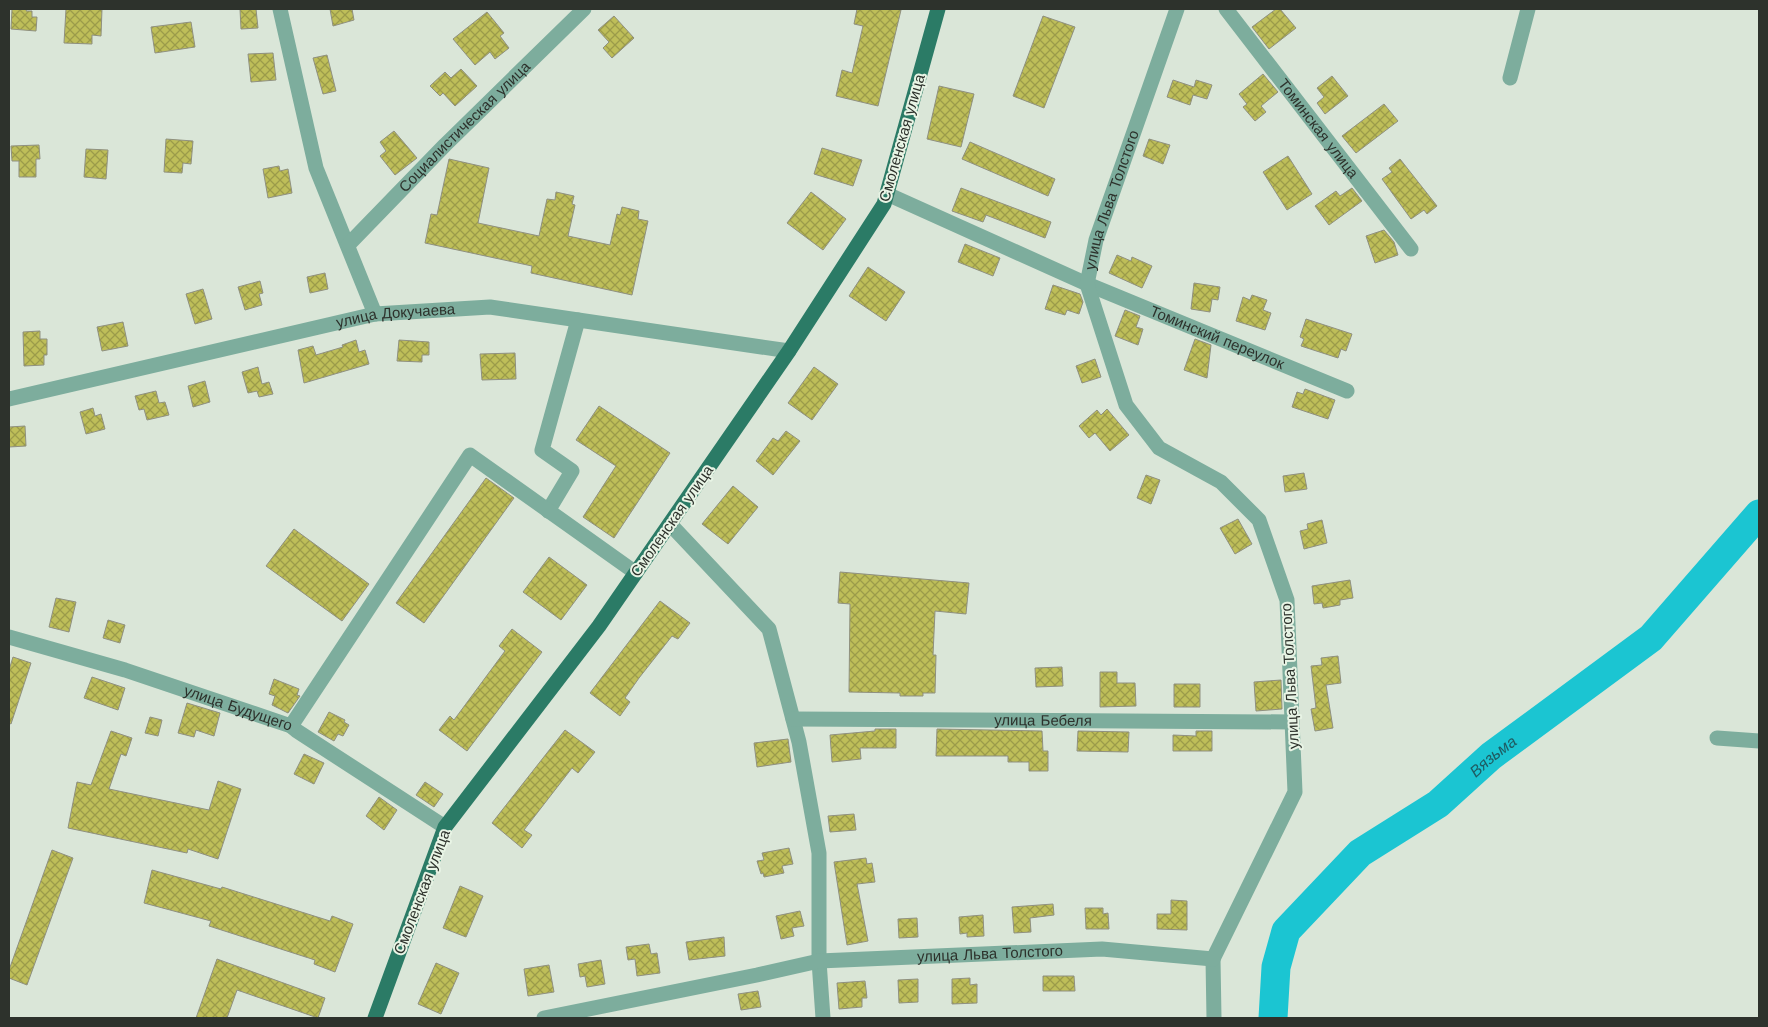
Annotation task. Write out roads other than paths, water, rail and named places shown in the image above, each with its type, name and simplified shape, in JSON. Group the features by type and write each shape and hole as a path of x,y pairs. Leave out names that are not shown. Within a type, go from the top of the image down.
{"main road":[{"name":"Смоленская улица","path":"375,1018 445,827 599,626 789,351 884,204 938,9"}],"street":[{"path":"280,9 316,168 375,314"},
{"name":"Социалистическая улица","path":"348,245 445,145 584,9"},
{"name":"улица Льва Толстого","path":"544,1018 819,961 1102,949 1213,959 1295,792 1287,600 1259,520 1221,482 1159,448 1126,405 1087,284 1096,240 1177,9"},
{"name":"Томинская улица","path":"1226,9 1411,248"},
{"path":"1510,78 1528,9"},
{"name":"Томинский переулок","path":"887,194 1087,284 1347,391"},
{"name":"улица Докучаева","path":"9,399 375,314 490,307 789,351"},
{"path":"548,510 572,471 542,450 578,320"},
{"path":"291,726 470,455 636,573"},
{"path":"670,524 768,628 799,742 819,853 819,961 823,1018"},
{"name":"улица Будущего","path":"9,637 125,670 291,726 445,827"},
{"name":"улица Бебеля","path":"793,719 1292,722"},
{"path":"1716,738 1759,741"},
{"path":"1213,959 1214,1018"}],"waterway":[{"name":"Вязьма","path":"1273,1018 1276,967 1286,931 1360,853 1438,804 1491,756 1651,638 1759,514"}]}
